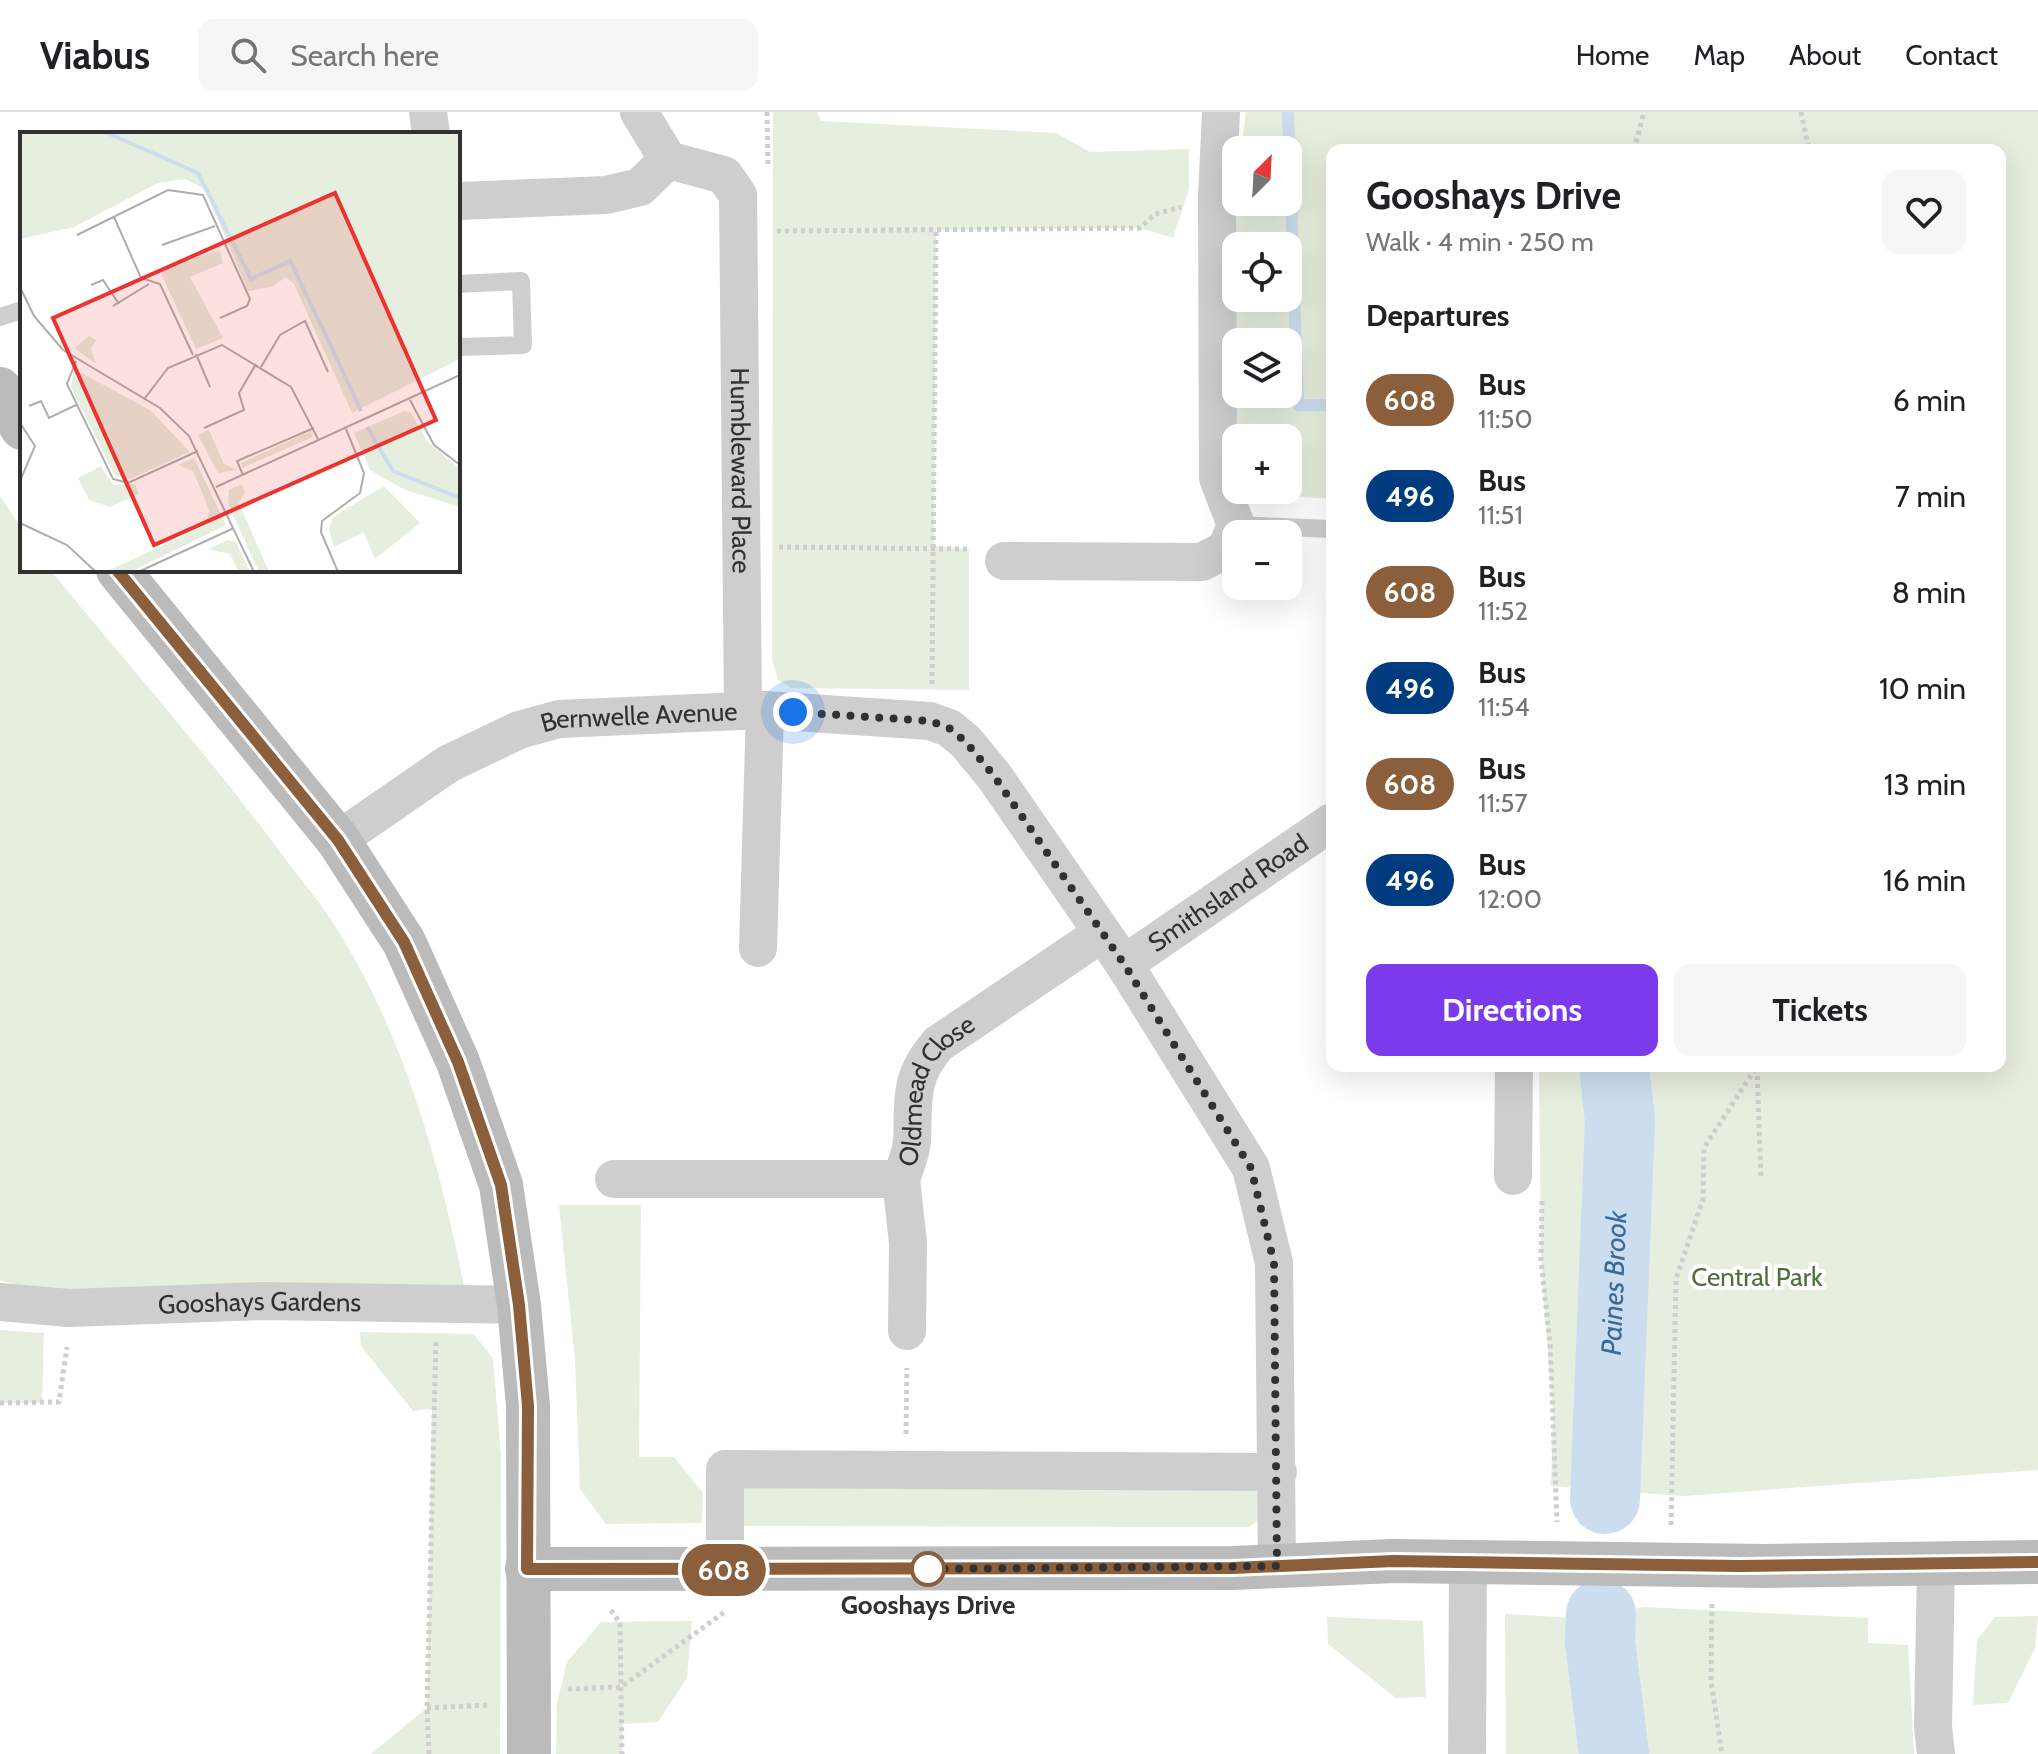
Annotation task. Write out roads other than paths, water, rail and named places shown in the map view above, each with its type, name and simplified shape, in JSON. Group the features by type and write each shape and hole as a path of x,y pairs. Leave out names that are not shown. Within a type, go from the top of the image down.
{"street":[{"path":"428,112 431,132"},
{"path":"460,201 606,195 640,187 668,160 639,112"},
{"path":"1221,112 1217,198 1218,478 1234,520"},
{"name":"Humbleward Place","path":"668,160 724,175 738,195 742,547 754,711 758,948"},
{"path":"0,389 20,424"},
{"path":"0,442 20,429"},
{"path":"1004,561 1202,562 1222,551"},
{"path":"120,572 338,840 404,942 458,1062 501,1185 519,1305 528,1406 529,1754"},
{"name":"Bernwelle Avenue","path":"338,840 448,764 519,730 559,719 754,711 930,721 949,728 966,742 994,776 1124,964 1251,1168 1274,1263 1277,1566"},
{"name":"Smithsland Road","path":"1124,964 1326,826"},
{"name":"Oldmead Close","path":"614,1179 901,1179 912,1144 910,1105 922,1062 938,1044 1101,934"},
{"path":"1515,1072 1528,1183"},
{"path":"901,1179 908,1243 907,1331"},
{"name":"Gooshays Gardens","path":"0,1302 69,1308 262,1301 519,1305"},
{"path":"731,1586 725,1469 1278,1472"},
{"path":"527,1569 731,1586 1393,1561 1468,1564 2038,1562"},
{"path":"1467,1754 1468,1564"},
{"path":"1936,1564 1933,1727 1936,1754"}],"lane":[{"path":"460,284 521,281 523,345 460,347"},
{"path":"0,317 20,311"},
{"path":"1302,528 1326,529"}],"waterway":[{"path":"1288,112 1298,405 1326,405"},
{"name":"Paines Brook","path":"1605,1499 1620,1121 1615,1072"},
{"name":"Paines Brook","path":"1601,1614 1600,1642 1614,1754"}],"place":[{"name":"Gooshays Drive","path":"928,1569"}],"park label":[{"name":"Central Park","path":"1757,1277"}]}
